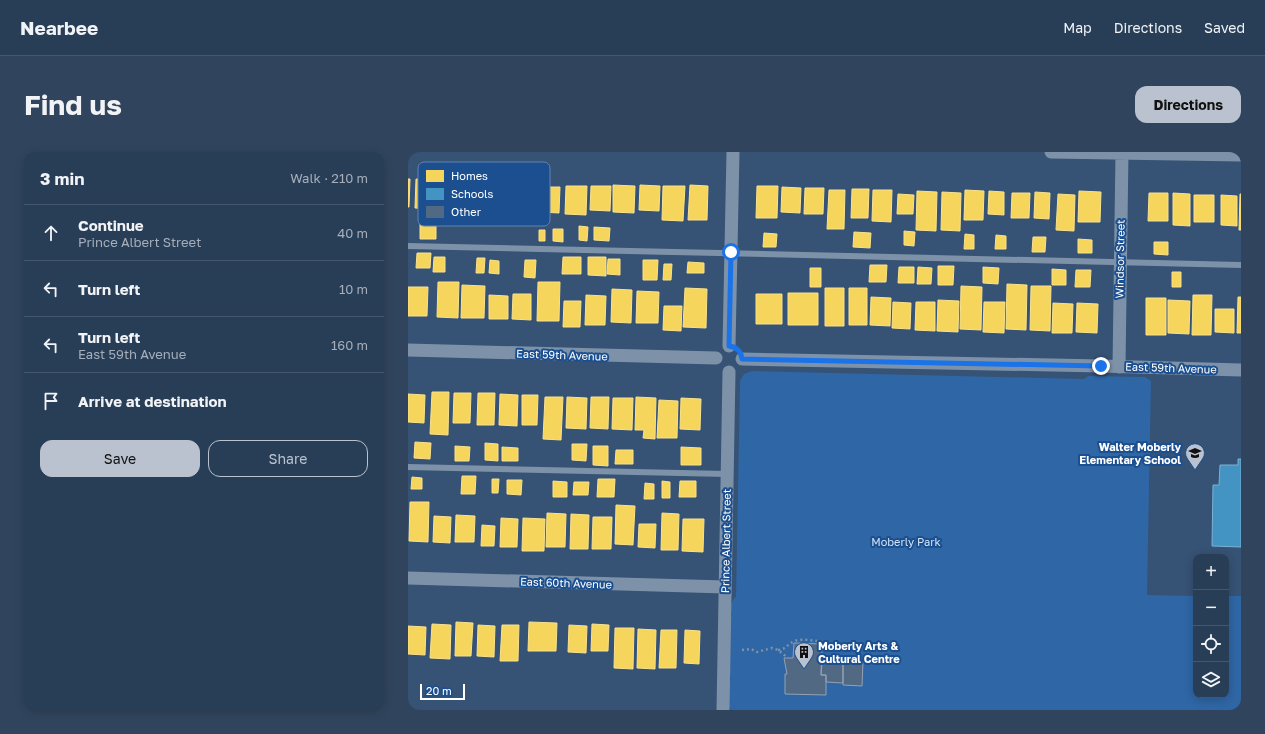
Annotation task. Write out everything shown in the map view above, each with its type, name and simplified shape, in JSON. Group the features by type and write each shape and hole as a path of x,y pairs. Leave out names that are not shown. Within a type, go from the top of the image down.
{"street":[{"path":"729,346 733,152"},
{"path":"1051,152 1241,155"},
{"name":"Windsor Street","path":"1119,366 1122,153"},
{"path":"729,346 740,351 742,359 739,367 733,372 725,371 718,366 716,358 716,354 721,348 729,346"},
{"name":"East 59th Avenue","path":"408,350 716,358"},
{"name":"East 59th Avenue","path":"742,359 1119,366 1241,370"},
{"name":"Prince Albert Street","path":"723,710 729,372"},
{"name":"East 60th Avenue","path":"408,578 725,587"}],"lane":[{"path":"408,246 731,252 1241,265"},
{"path":"408,467 727,474"}],"path":[{"path":"778,650 785,649 791,643 796,641 824,642 824,657 861,658"},
{"path":"742,650 751,649 757,652 772,648 778,650 788,658"},
{"path":"832,664 835,658"},
{"path":"835,658 838,664"}],"green space":[{"name":"Moberly Park","path":"752,371 1084,379 1088,376 1145,377 1151,381 1147,595 1193,596 1193,698 1229,698 1229,596 1241,596 1241,710 731,710 726,699 731,678 728,673 728,620 732,614 730,607 734,598 736,597 740,381 744,374"}],"building: Homes":[{"path":"408,179 410,179 409,207 408,207"},
{"path":"416,179 418,179 418,208 415,208"},
{"path":"613,185 635,186 634,213 613,212"},
{"path":"640,185 660,186 659,211 639,210"},
{"path":"690,185 708,186 707,220 688,220"},
{"path":"566,186 587,186 586,215 565,214"},
{"path":"591,186 611,186 610,211 590,210"},
{"path":"663,186 685,186 683,221 662,220"},
{"path":"757,186 778,186 777,218 756,218"},
{"path":"550,187 560,187 559,213 550,213"},
{"path":"782,187 801,188 800,213 781,212"},
{"path":"805,188 824,188 823,214 804,214"},
{"path":"852,189 869,189 868,218 851,218"},
{"path":"829,190 845,190 844,229 827,229"},
{"path":"873,190 892,190 891,222 872,221"},
{"path":"965,190 984,191 983,220 964,220"},
{"path":"917,191 937,192 936,231 916,230"},
{"path":"989,191 1004,192 1004,215 988,214"},
{"path":"1079,191 1101,192 1100,222 1078,222"},
{"path":"942,192 961,193 960,231 941,230"},
{"path":"1035,192 1050,193 1049,219 1034,218"},
{"path":"1012,193 1030,193 1029,218 1011,218"},
{"path":"1149,193 1168,193 1168,221 1148,221"},
{"path":"1173,193 1190,194 1190,226 1173,225"},
{"path":"898,194 914,195 913,214 897,214"},
{"path":"1058,194 1075,195 1074,231 1056,230"},
{"path":"1240,194 1241,230 1239,230"},
{"path":"1194,195 1214,195 1214,222 1194,222"},
{"path":"1221,195 1237,196 1237,226 1221,225"},
{"path":"420,226 436,226 436,239 420,239"},
{"path":"579,226 588,227 587,241 579,240"},
{"path":"594,227 610,228 609,241 594,240"},
{"path":"553,229 563,229 563,242 553,241"},
{"path":"539,230 545,230 545,241 539,241"},
{"path":"904,231 915,232 914,246 904,245"},
{"path":"854,232 871,233 870,248 853,247"},
{"path":"764,233 777,234 776,247 763,247"},
{"path":"965,234 974,235 974,249 964,249"},
{"path":"996,235 1006,236 1006,249 995,249"},
{"path":"1033,237 1046,237 1045,252 1032,252"},
{"path":"1078,239 1092,240 1092,253 1078,253"},
{"path":"1154,242 1168,242 1168,255 1154,254"},
{"path":"417,253 431,253 430,268 416,268"},
{"path":"434,257 445,257 445,272 433,272"},
{"path":"563,257 581,257 581,274 562,274"},
{"path":"588,257 606,257 606,276 588,275"},
{"path":"477,258 485,258 484,273 476,273"},
{"path":"608,259 620,259 620,275 607,274"},
{"path":"490,260 499,261 499,274 489,273"},
{"path":"525,260 536,260 535,278 524,277"},
{"path":"643,260 658,260 657,280 643,280"},
{"path":"688,262 704,263 704,273 687,273"},
{"path":"664,264 672,264 671,280 663,280"},
{"path":"870,265 887,265 886,282 869,282"},
{"path":"938,266 954,266 953,285 938,285"},
{"path":"899,267 914,267 914,283 898,283"},
{"path":"918,267 932,268 931,284 917,284"},
{"path":"983,267 999,268 998,284 983,283"},
{"path":"810,268 821,268 821,287 810,287"},
{"path":"1052,269 1066,270 1066,285 1052,285"},
{"path":"1076,270 1091,270 1090,287 1075,287"},
{"path":"1172,272 1181,272 1181,287 1172,287"},
{"path":"438,282 459,282 458,318 437,317"},
{"path":"538,282 560,282 559,321 537,321"},
{"path":"1007,284 1027,285 1026,330 1006,329"},
{"path":"462,285 485,286 484,318 461,318"},
{"path":"961,286 982,287 981,330 960,329"},
{"path":"1031,286 1051,286 1050,331 1030,330"},
{"path":"408,287 428,287 427,316 408,316"},
{"path":"685,288 707,289 706,328 683,327"},
{"path":"825,288 844,288 844,326 825,326"},
{"path":"849,288 867,288 867,325 849,325"},
{"path":"612,289 632,290 631,323 611,322"},
{"path":"637,291 659,292 658,323 636,323"},
{"path":"788,293 818,293 818,325 788,325"},
{"path":"513,294 531,294 531,320 512,319"},
{"path":"756,294 782,294 782,324 756,324"},
{"path":"489,295 508,296 508,319 489,319"},
{"path":"586,295 606,296 605,325 585,325"},
{"path":"1193,295 1212,295 1211,335 1192,335"},
{"path":"871,297 891,298 890,326 870,325"},
{"path":"1238,297 1241,297 1241,333 1237,333"},
{"path":"1146,298 1166,298 1166,335 1146,335"},
{"path":"938,300 959,301 958,332 937,331"},
{"path":"1168,300 1190,301 1189,334 1168,333"},
{"path":"564,301 581,301 580,327 563,327"},
{"path":"893,302 911,303 910,329 892,328"},
{"path":"916,302 935,302 935,331 915,330"},
{"path":"984,302 1005,302 1004,333 983,332"},
{"path":"1053,303 1073,304 1072,333 1052,333"},
{"path":"1077,303 1098,304 1097,333 1076,332"},
{"path":"664,306 682,306 681,331 663,330"},
{"path":"1215,309 1234,309 1234,333 1215,332"},
{"path":"432,392 449,392 448,435 430,434"},
{"path":"454,393 471,393 470,423 453,423"},
{"path":"478,393 495,393 494,425 477,425"},
{"path":"408,394 425,395 424,423 408,422"},
{"path":"500,394 518,395 517,426 499,425"},
{"path":"522,395 538,395 537,425 522,425"},
{"path":"545,397 563,397 561,440 543,439"},
{"path":"567,397 587,398 586,429 566,428"},
{"path":"591,397 609,397 608,429 590,428"},
{"path":"636,397 656,398 655,439 643,438 644,430 635,430"},
{"path":"613,398 633,398 632,430 612,429"},
{"path":"681,398 701,399 700,430 680,429"},
{"path":"659,400 678,401 677,438 657,438"},
{"path":"415,442 431,443 430,459 414,458"},
{"path":"485,443 498,444 498,461 485,460"},
{"path":"572,444 587,444 586,461 572,460"},
{"path":"455,446 470,447 469,461 455,461"},
{"path":"593,446 608,446 608,466 593,465"},
{"path":"502,447 518,448 518,461 502,461"},
{"path":"681,447 701,448 701,465 681,465"},
{"path":"616,450 633,450 633,464 615,464"},
{"path":"462,476 476,476 475,494 461,494"},
{"path":"412,477 422,478 422,489 411,489"},
{"path":"492,479 499,479 498,493 492,493"},
{"path":"598,479 615,479 614,497 597,497"},
{"path":"507,480 522,480 521,495 507,494"},
{"path":"553,481 567,482 567,497 553,497"},
{"path":"662,481 670,482 670,498 662,498"},
{"path":"680,481 696,481 696,497 679,497"},
{"path":"574,482 589,482 588,495 573,495"},
{"path":"645,483 654,484 654,499 644,499"},
{"path":"410,502 429,502 428,542 409,541"},
{"path":"616,505 635,506 633,545 615,544"},
{"path":"547,513 566,514 565,547 546,547"},
{"path":"662,513 679,514 678,550 661,550"},
{"path":"571,514 589,515 588,549 570,549"},
{"path":"456,515 475,516 474,542 455,542"},
{"path":"434,516 451,517 450,543 433,542"},
{"path":"593,517 612,517 611,549 592,549"},
{"path":"501,518 518,519 517,547 500,547"},
{"path":"523,518 545,519 544,551 522,551"},
{"path":"683,519 704,519 703,552 682,551"},
{"path":"639,524 656,524 655,548 638,547"},
{"path":"482,525 495,526 494,546 481,546"},
{"path":"456,622 473,623 471,656 455,656"},
{"path":"529,622 557,623 556,651 528,651"},
{"path":"432,624 451,625 450,659 430,658"},
{"path":"592,624 609,625 608,651 591,651"},
{"path":"478,625 495,626 494,657 477,656"},
{"path":"502,625 519,625 518,661 500,661"},
{"path":"569,625 587,626 586,653 568,652"},
{"path":"408,626 426,627 425,655 408,654"},
{"path":"615,628 634,628 633,669 614,668"},
{"path":"638,629 656,630 655,669 637,668"},
{"path":"661,630 677,630 676,668 659,668"},
{"path":"685,630 700,631 699,664 684,663"}],"building: Schools":[{"path":"1238,459 1241,459 1241,547 1212,546 1213,485 1219,485 1220,465 1238,465"}],"building: Other":[{"name":"Moberly Arts & Cultural Centre","path":"794,643 822,644 821,675 826,675 826,695 785,694 785,674 787,674 784,658 793,658"},
{"path":"843,661 863,662 862,686 843,685"},
{"path":"822,663 843,664 843,683 826,682 826,675 821,675"}],"place":[{"name":"Walter Moberly Elementary School","path":"1195,470"},
{"name":"Moberly Arts & Cultural Centre","path":"804,669"}],"route":[{"path":"731,252 729,346 740,351 742,359 1101,366"}]}
